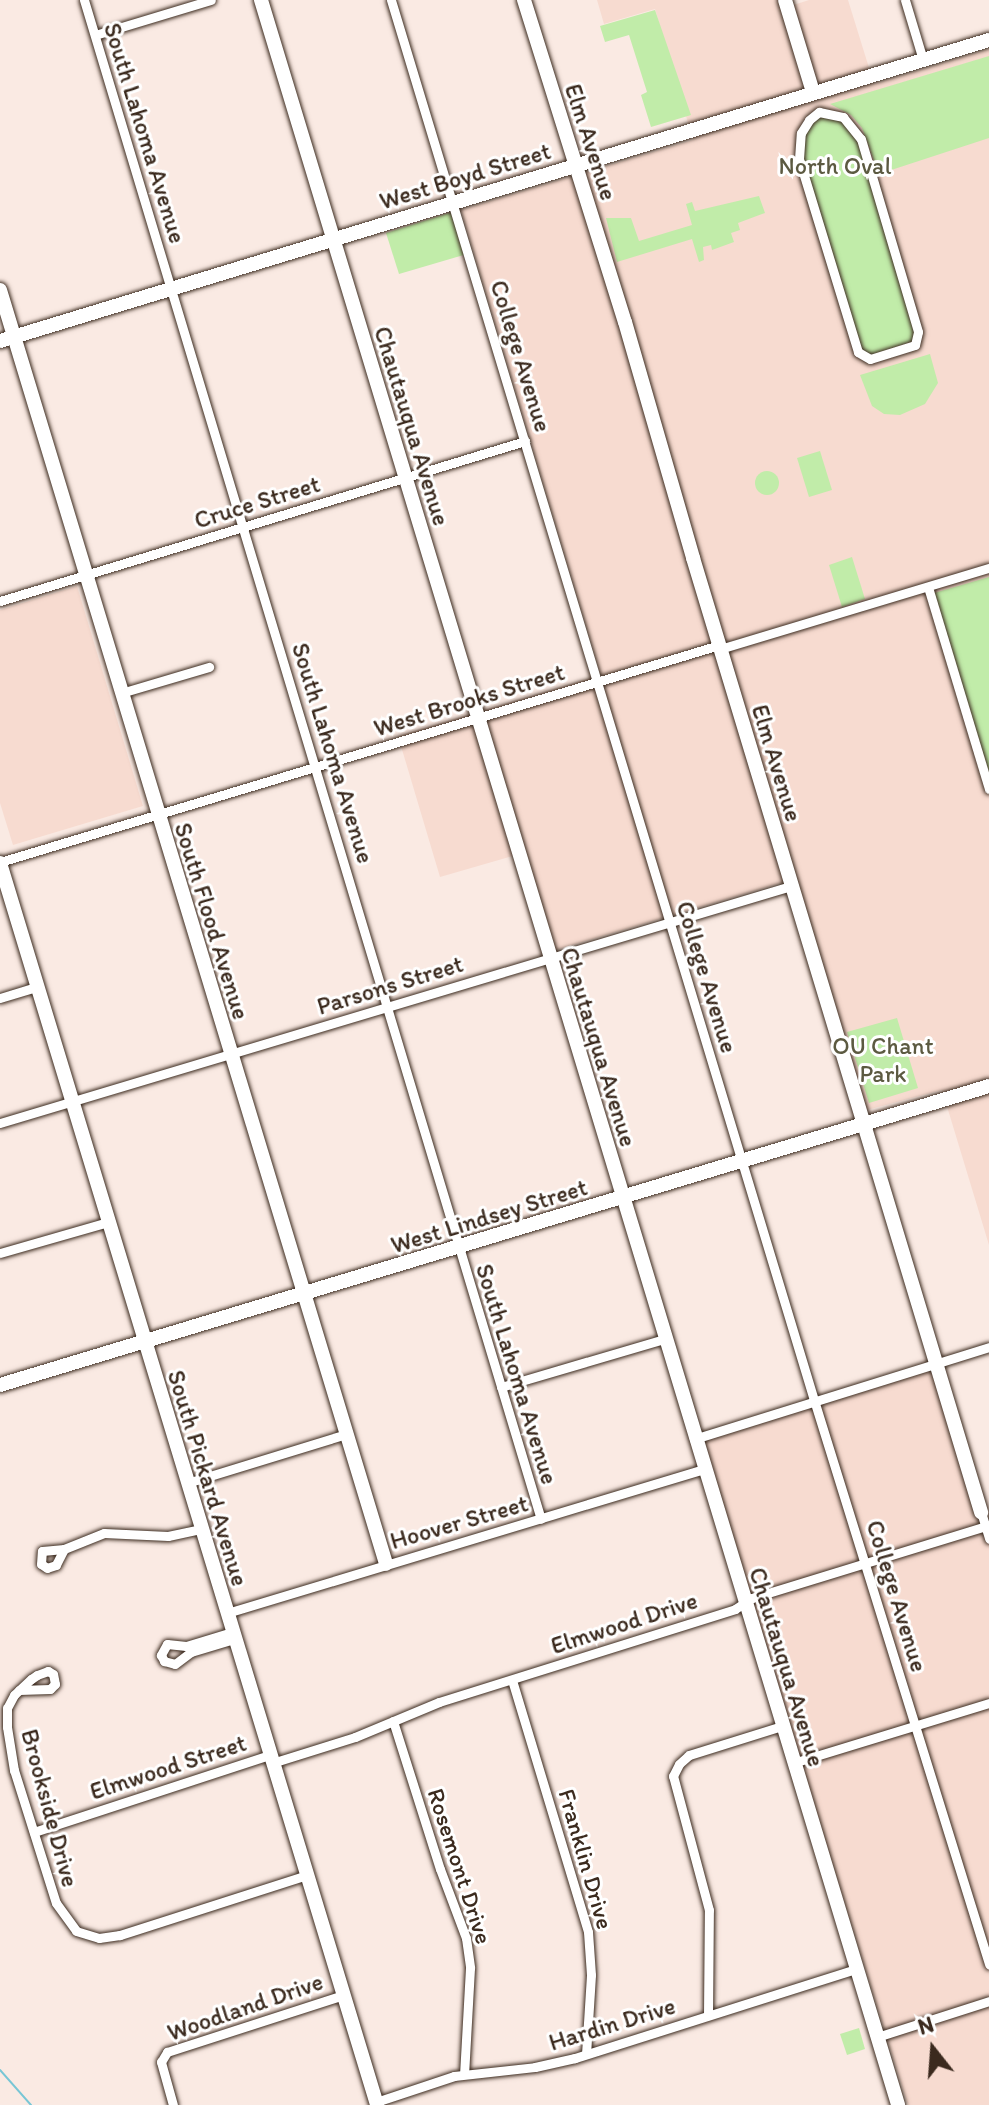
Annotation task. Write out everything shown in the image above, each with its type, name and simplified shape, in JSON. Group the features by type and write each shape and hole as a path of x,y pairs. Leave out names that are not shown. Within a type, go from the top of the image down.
{"street":[{"name":"South Lahoma Avenue","path":"84,0 541,1519"},
{"path":"95,35 211,0"},
{"name":"Chautauqua Avenue","path":"261,0 703,1469 898,2105"},
{"name":"College Avenue","path":"391,0 814,1400 989,1964"},
{"name":"Elm Avenue","path":"524,0 573,165 625,322 791,886 989,1539"},
{"path":"785,0 819,112"},
{"path":"905,0 923,60"},
{"name":"West Boyd Street","path":"7,339 989,40"},
{"path":"819,112 843,117 861,139 918,332 915,345 870,359 858,352 799,159 801,133 819,112"},
{"name":"South Flood Avenue","path":"0,290 7,339 85,575 386,1564"},
{"name":"Cruce Street","path":"0,601 525,441"},
{"name":"West Brooks Street","path":"0,863 598,681 989,568"},
{"path":"928,587 989,789"},
{"path":"121,693 209,667"},
{"name":"South Pickard Avenue","path":"0,863 376,2104"},
{"name":"Parsons Street","path":"0,1123 791,886"},
{"path":"0,998 37,987"},
{"name":"West Lindsey Street","path":"0,1385 989,1086"},
{"path":"0,1253 108,1222"},
{"path":"501,1387 664,1339"},
{"path":"694,1439 989,1347"},
{"path":"187,1483 346,1434"},
{"name":"Hoover Street","path":"227,1613 703,1469"},
{"name":"Elmwood Drive","path":"271,1759 735,1609 744,1603 985,1521"},
{"path":"64,1549 87,1537 113,1531 158,1537 201,1529"},
{"path":"233,1636 191,1652 175,1664 166,1663 162,1658 162,1648 167,1644 186,1646 233,1636"},
{"name":"Franklin Drive","path":"512,1680 588,1932 591,1975 586,2054"},
{"name":"Brookside Drive","path":"19,1690 7,1708 8,1741 61,1914 76,1931 99,1938 120,1935 307,1875"},
{"path":"793,1763 989,1703"},
{"name":"Rosemont Drive","path":"393,1721 440,1869 466,1938 470,1968 464,2074"},
{"path":"708,2015 709,1910 673,1776 689,1755 782,1726"},
{"name":"Elmwood Street","path":"34,1832 271,1759"},
{"name":"Hardin Drive","path":"376,2104 464,2074 535,2067 586,2054 856,1969"},
{"name":"Woodland Drive","path":"173,2105 161,2062 167,2052 343,1995"},
{"path":"877,2037 989,2001"}],"shaded area":[{"path":"597,0 781,0 784,8 809,0 848,0 874,84 989,49 989,1245 942,1090 863,1111 794,879 552,951 523,853 440,877 398,736 601,675 461,210 693,140 655,9 604,24"},
{"path":"77,586 143,806 13,845 0,803 0,610"},
{"path":"932,1370 981,1531 989,1529 989,2105 908,2105 700,1440"}],"green space":[{"path":"655,10 691,115 651,127 641,95 647,92 629,35 605,42 600,26"},
{"path":"989,56 989,138 879,174 862,128 851,115 830,104"},
{"name":"North Oval","path":"825,111 854,128 919,339 863,358 799,159 801,133"},
{"path":"759,196 765,213 738,223 740,230 731,233 734,242 712,250 711,245 703,247 704,260 699,262 692,239 617,262 606,218 631,218 639,241 692,225 686,204 692,202 695,211"},
{"path":"452,212 467,254 399,274 386,233"},
{"path":"930,354 938,383 925,404 900,415 884,414 872,406 860,375"},
{"path":"820,451 832,490 809,497 797,458"},
{"path":"767,471 776,474 779,483 776,492 767,495 758,492 755,483 758,474"},
{"path":"852,557 865,599 842,607 829,565"},
{"path":"989,577 989,775 934,593"},
{"name":"OU Chant Park","path":"897,1018 918,1088 869,1103 847,1032"},
{"path":"859,2028 865,2049 847,2055 840,2034"}],"waterway":[{"path":"0,2070 31,2105"}]}
